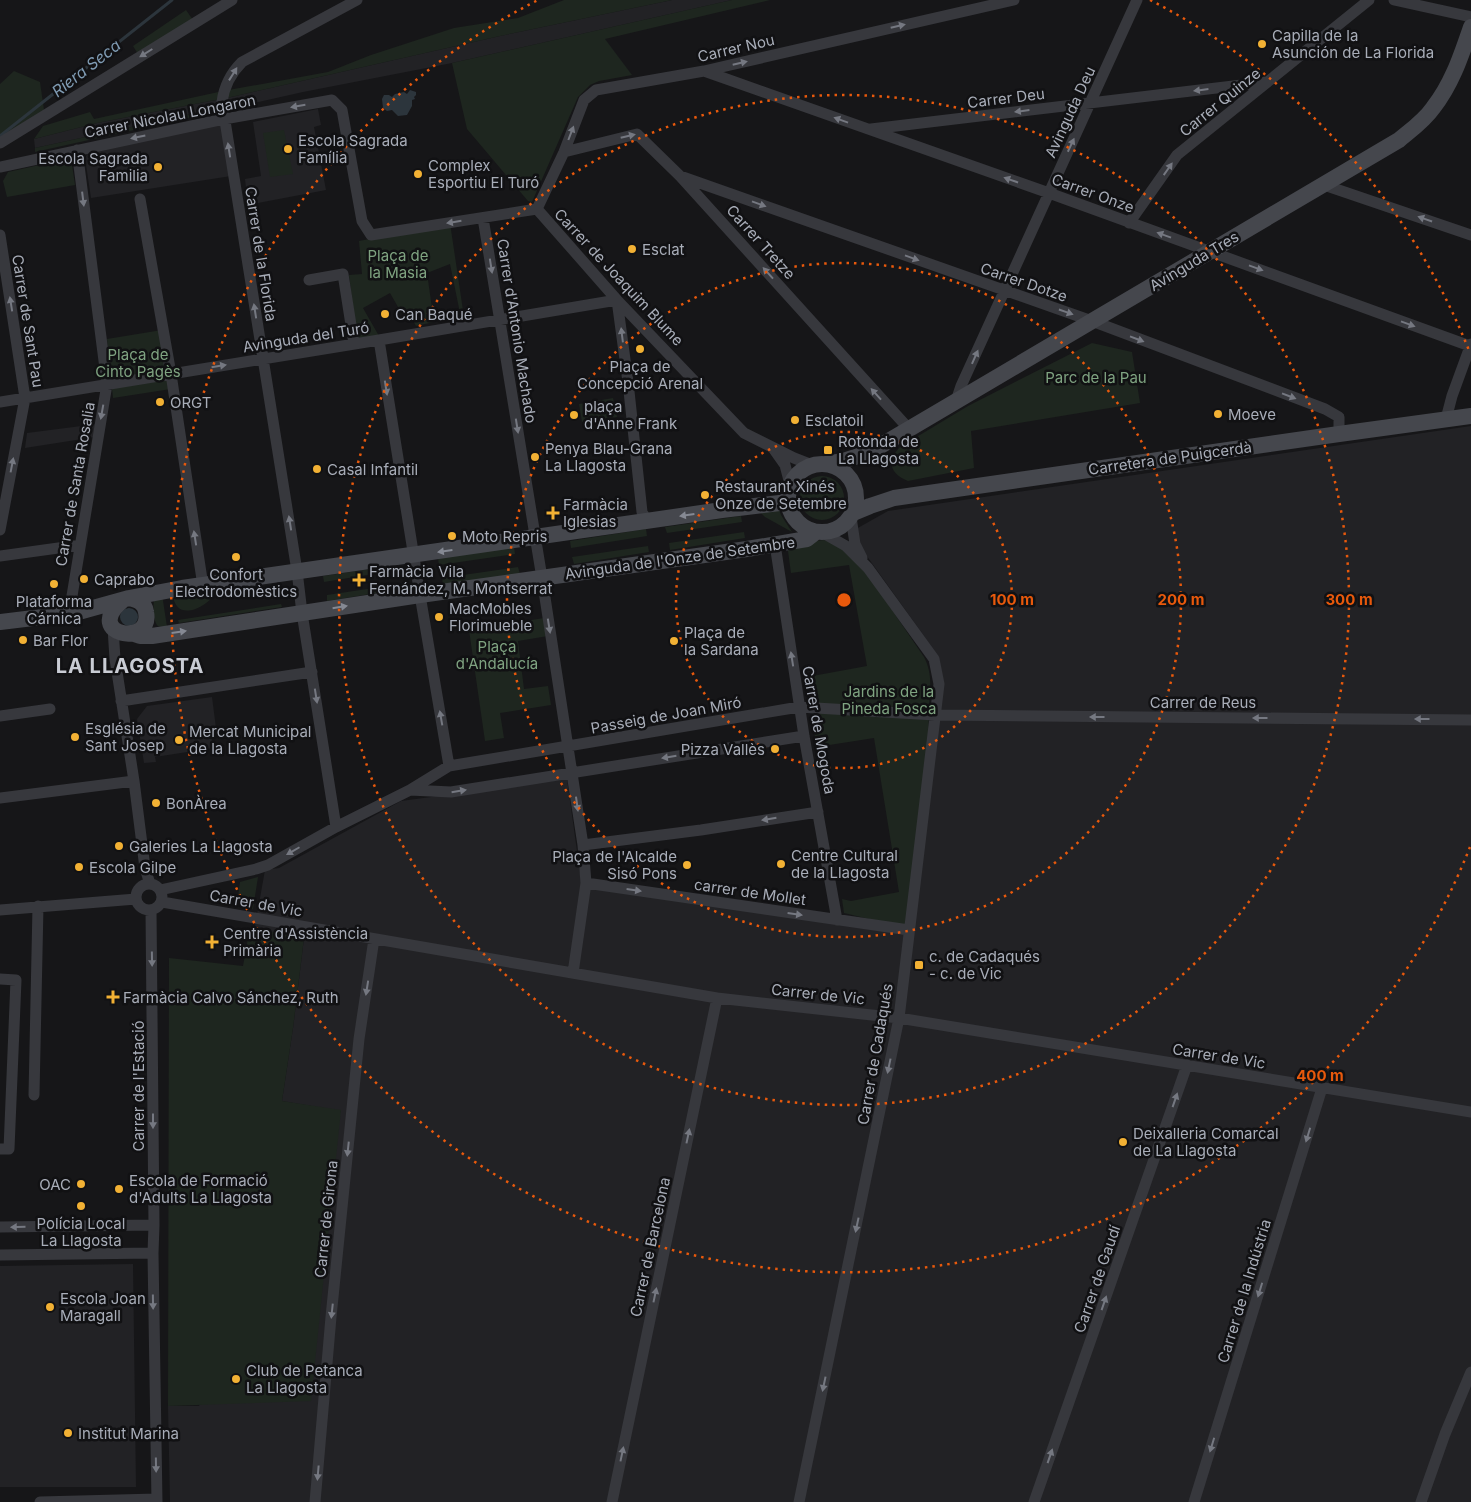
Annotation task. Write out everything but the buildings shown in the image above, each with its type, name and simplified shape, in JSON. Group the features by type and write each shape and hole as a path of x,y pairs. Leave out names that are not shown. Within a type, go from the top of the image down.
{"main road":[{"name":"Avinguda Tres","path":"819,465 843,462 870,452 1399,140 1416,127 1446,90 1471,27"},
{"name":"Carretera de Puigcerdà","path":"852,515 894,498 1471,415"},
{"name":"Avinguda Tres","path":"854,486 855,477 860,466 870,452"},
{"path":"819,465 832,465 851,479 856,500 852,515 846,523 838,529 820,532 802,527 792,516 788,502 790,484 799,472 819,465"},
{"name":"Carretera de Puigcerdà","path":"854,486 872,494 894,498"},
{"path":"72,613 126,599 177,589 788,502"},
{"name":"Avinguda de l'Onze de Setembre","path":"131,633 140,636 152,636 807,539 820,532"},
{"path":"0,622 86,613 111,624 119,633 131,633 143,626 146,619 146,611 143,604 138,600 126,599 112,610 110,614 111,624"}],"street":[{"path":"0,143 232,0"},
{"name":"Carrer de la Florida","path":"297,571 222,102 224,91 233,70 242,62 357,0"},
{"name":"Carrer Nou","path":"536,209 564,152 584,100 596,90 704,71 1014,0"},
{"name":"Avinguda Deu","path":"956,402 1137,0"},
{"name":"Carrer Quinze","path":"1129,223 1177,155 1369,0"},
{"path":"1394,0 1471,17"},
{"name":"Carrer Onze","path":"704,71 1470,345"},
{"name":"Carrer Deu","path":"868,129 1267,82"},
{"name":"Carrer Nicolau Longaron","path":"0,167 224,119 332,100 342,110 362,221"},
{"name":"Carrer Tretze","path":"564,152 637,134 680,176 909,429"},
{"name":"Carrer de Santa Rosalia","path":"72,613 80,545 107,384 77,150"},
{"name":"Carrer Dotze","path":"680,176 1092,321 1325,410 1339,417 1339,434"},
{"path":"1324,185 1471,235"},
{"path":"140,199 171,374 203,586"},
{"name":"Carrer de Joaquim Blume","path":"362,221 371,235 536,209 617,300 741,430 772,447 819,465"},
{"name":"Carrer d'Antonio Machado","path":"483,218 535,537"},
{"name":"Carrer de Sant Pau","path":"0,235 25,398 0,530"},
{"path":"309,280 342,274 354,344"},
{"path":"617,300 642,512 647,521"},
{"name":"Avinguda del Turó","path":"0,402 617,300"},
{"path":"379,340 449,766"},
{"path":"1446,419 1470,345"},
{"name":"Carrer de Joaquim Blume","path":"772,447 785,465 790,484"},
{"name":"Carrer de Cadaqués","path":"799,1502 899,1018 939,684 934,659 868,568 855,544 852,515"},
{"name":"Carrer de Cadaqués","path":"820,532 846,546 868,568"},
{"path":"535,537 583,845 586,883 573,973"},
{"name":"Carrer de Mogoda","path":"774,544 799,707 837,920"},
{"path":"0,556 80,545"},
{"path":"297,571 336,826"},
{"path":"111,624 145,868 162,898 162,902 157,908 151,910 141,908 136,899 137,892 146,884 155,887"},
{"path":"121,701 312,672"},
{"name":"Passeig de Joan Miró","path":"155,887 256,869 268,865 336,826 410,790 449,766 799,707 935,715"},
{"path":"0,716 50,709"},
{"name":"Carrer de Reus","path":"935,715 1471,720"},
{"name":"Passeig de Joan Miró","path":"410,790 451,792 804,736"},
{"path":"0,798 134,781"},
{"path":"583,845 701,830 818,812"},
{"name":"carrer de Mollet","path":"586,883 909,930"},
{"path":"0,910 136,899"},
{"name":"Carrer de Vic","path":"162,902 717,998 899,1018 1471,1112"},
{"path":"34,1096 38,906"},
{"name":"Carrer de l'Estació","path":"151,910 157,1500"},
{"name":"Carrer de Girona","path":"315,1502 331,1317 359,1039 374,939"},
{"path":"0,980 16,980 12,1063 4,1149"},
{"name":"Carrer de Barcelona","path":"612,1502 717,998"},
{"path":"12,1063 35,1064"},
{"name":"Carrer de Gaudí","path":"1034,1502 1187,1066"},
{"name":"Carrer de la Indústria","path":"1194,1502 1322,1088"},
{"path":"0,1227 154,1225"},
{"path":"0,1255 153,1253"},
{"path":"1421,1502 1445,1434 1471,1372"},
{"path":"40,1502 157,1500"}],"shaded area":[{"path":"672,0 732,0 452,63 303,92 206,114 205,111 35,148 34,139 97,123 231,97 500,36"},
{"path":"410,90 416,92 416,95 415,99 412,100 412,106 407,115 398,116 392,110 387,111 383,108 382,99 384,95 392,97 395,94 404,92 407,94"},
{"name":"Escola Sagrada Família","path":"318,109 321,125 314,127 326,190 248,205 245,179 261,176 253,122"},
{"name":"Escola Sagrada Familia","path":"219,124 222,126 231,176 91,198 85,158 89,152"},
{"path":"97,424 95,437 25,448 27,433"},
{"path":"1471,426 1471,1502 170,1502 168,1406 199,1406 341,1111 282,1101 304,938 256,929 265,870 279,868 401,801 567,779 581,880 914,933 939,657 859,545 856,529 888,511"},
{"path":"129,608 135,611 138,617 135,623 129,626 123,623 120,617 123,611"},
{"name":"Mercat Municipal de la Llagosta","path":"212,697 216,728 211,729 213,748 155,757 156,762 144,763 137,719 147,706"},
{"name":"Institut Marina","path":"133,1264 136,1487 0,1487 0,1266"}],"green space":[{"path":"564,0 672,0 500,36 231,97 97,123 34,139 43,126 90,112 94,119 223,91 328,72 371,55 454,28 518,18"},
{"path":"732,0 770,0 605,39 632,75 599,81 590,85 578,97 532,202 528,201 467,129 452,63"},
{"path":"186,10 193,20 138,54 133,46"},
{"path":"14,71 40,82 44,110 0,141 0,84"},
{"path":"205,111 206,114 35,152 35,148"},
{"path":"284,130 293,174 270,177 263,133"},
{"path":"71,158 75,185 7,197 3,181 8,172"},
{"name":"Plaça de la Masia","path":"450,223 464,317 461,318 450,264 427,273 434,322 416,326 411,317 406,321 390,293 363,308 379,336 357,339 349,275 362,274 359,241"},
{"name":"Plaça de Cinto Pagès","path":"162,330 171,389 113,398 107,339"},
{"name":"Parc de la Pau","path":"1092,343 1132,352 1140,403 971,431 974,468 908,481 897,475 894,471 892,467 893,457 900,447 968,406"},
{"path":"613,398 617,417 582,422 579,404"},
{"path":"822,476 834,480 840,486 844,498 840,510 834,516 822,520 810,516 804,510 800,498 804,486 810,480"},
{"path":"778,507 792,532 765,517 757,509"},
{"path":"741,516 742,522 667,533 665,527"},
{"path":"646,529 647,536 571,548 570,541"},
{"path":"744,532 745,538 670,550 669,543"},
{"name":"Jardins de la Pineda Fosca","path":"824,540 838,545 866,572 924,657 929,669 929,740 907,928 844,913 842,899 851,901 899,892 874,738 823,746 816,745 807,677 867,666 849,565 791,573 787,544"},
{"path":"648,546 649,552 574,564 572,557"},
{"path":"514,547 515,554 439,565 438,558"},
{"path":"391,566 391,571 324,582 323,576"},
{"path":"518,567 520,574 443,585 442,578"},
{"path":"394,585 395,590 327,601 327,595"},
{"path":"217,591 206,603 192,610 179,608 175,603 173,593"},
{"path":"162,594 167,627 158,626 154,618 154,600"},
{"path":"281,604 282,607 179,623 178,620"},
{"name":"Plaça d'Andalucía","path":"544,618 548,636 518,641 524,689 548,686 551,705 500,713 504,738 485,741 469,630"},
{"path":"258,877 253,909 237,905 240,882"},
{"path":"250,927 304,938 282,1101 341,1110 311,1401 168,1406 169,958 243,966"}],"waterway":[{"name":"Riera Seca","path":"0,136 172,0"}],"place":[{"name":"Capilla de la Asunción de La Florida","path":"1262,44"},
{"name":"Escola Sagrada Família","path":"288,149"},
{"name":"Escola Sagrada Familia","path":"158,167"},
{"name":"Complex Esportiu El Turó","path":"418,174"},
{"name":"Esclat","path":"632,249"},
{"name":"Can Baqué","path":"385,314"},
{"name":"Plaça de Concepció Arenal","path":"640,349"},
{"name":"ORGT","path":"160,402"},
{"name":"Moeve","path":"1218,414"},
{"name":"plaça d'Anne Frank","path":"574,415"},
{"name":"Esclatoil","path":"795,420"},
{"name":"Rotonda de La Llagosta","path":"828,450"},
{"name":"Penya Blau-Grana La Llagosta","path":"535,457"},
{"name":"Casal Infantil","path":"317,469"},
{"name":"Restaurant Xinés Onze de Setembre","path":"705,495"},
{"name":"Farmàcia Iglesias","path":"553,513"},
{"name":"Moto Repris","path":"452,536"},
{"name":"Confort Electrodomèstics","path":"236,557"},
{"name":"Caprabo","path":"84,579"},
{"name":"Farmàcia Vila Fernández, M. Montserrat","path":"359,580"},
{"name":"Plataforma Cárnica","path":"54,584"},
{"name":"MacMobles Florimueble","path":"439,617"},
{"name":"Bar Flor","path":"23,640"},
{"name":"Plaça de la Sardana","path":"674,641"},
{"name":"Església de Sant Josep","path":"75,737"},
{"name":"Mercat Municipal de la Llagosta","path":"179,740"},
{"name":"Pizza Vallès","path":"775,749"},
{"name":"BonÀrea","path":"156,803"},
{"name":"Galeries La Llagosta","path":"119,846"},
{"name":"Centre Cultural de la Llagosta","path":"781,864"},
{"name":"Plaça de l'Alcalde Sisó Pons","path":"687,865"},
{"name":"Escola Gilpe","path":"79,867"},
{"name":"Centre d'Assistència Primària","path":"212,942"},
{"name":"c. de Cadaqués - c. de Vic","path":"919,965"},
{"name":"Farmàcia Calvo Sánchez, Ruth","path":"113,997"},
{"name":"Deixalleria Comarcal de La Llagosta","path":"1123,1142"},
{"name":"OAC","path":"81,1184"},
{"name":"Escola de Formació d'Adults La Llagosta","path":"119,1189"},
{"name":"Polícia Local La Llagosta","path":"81,1206"},
{"name":"Escola Joan Maragall","path":"50,1307"},
{"name":"Club de Petanca La Llagosta","path":"236,1379"},
{"name":"Institut Marina","path":"68,1433"}],"district":[{"name":"LA LLAGOSTA","path":"130,666"}]}
